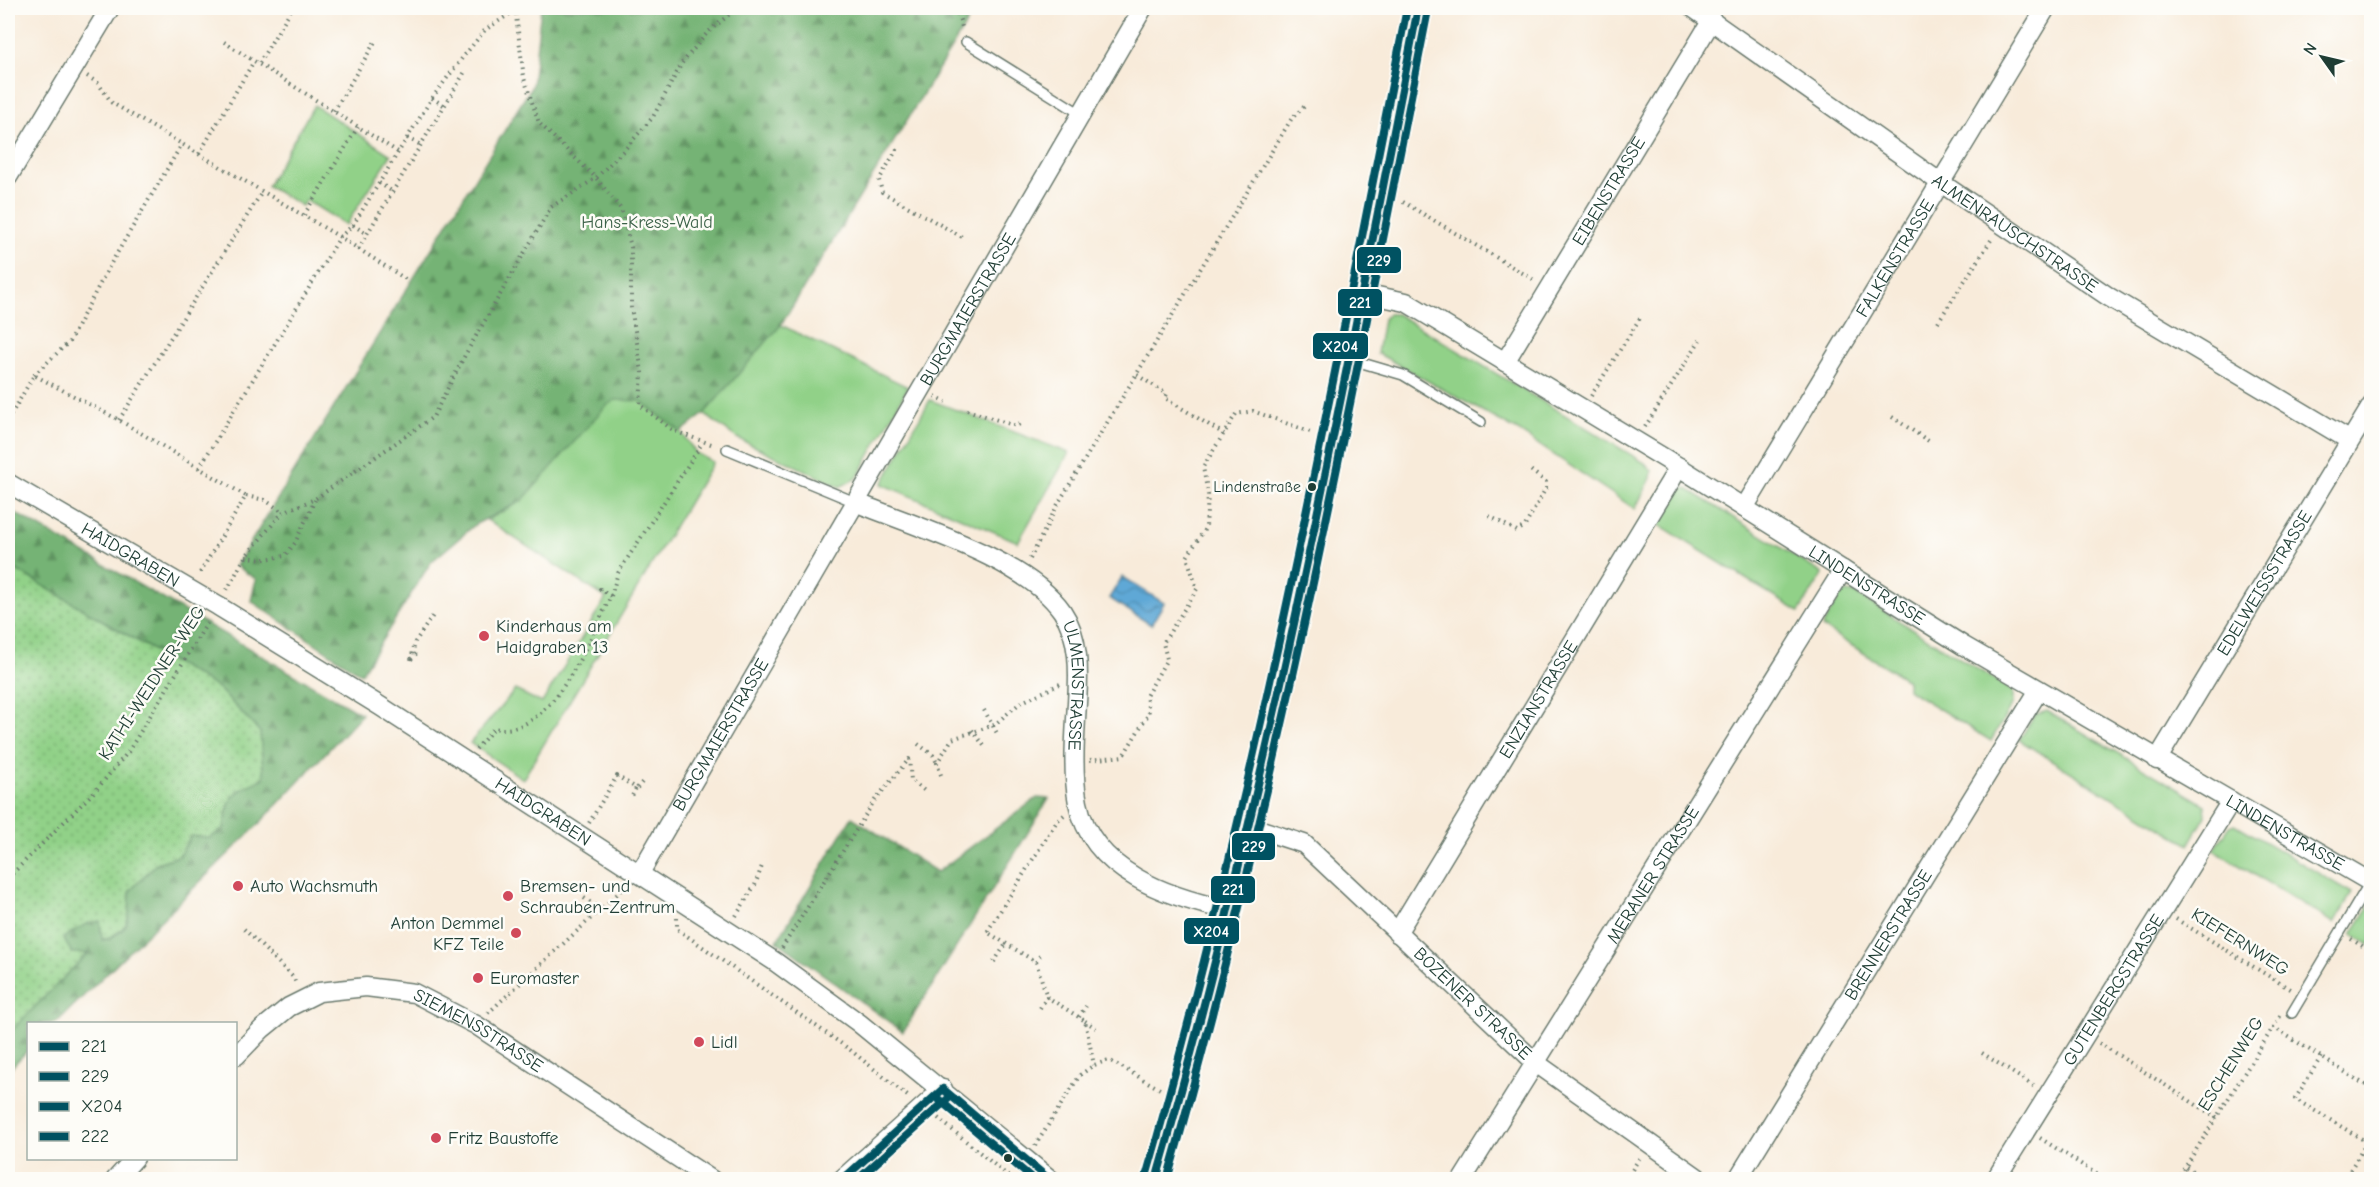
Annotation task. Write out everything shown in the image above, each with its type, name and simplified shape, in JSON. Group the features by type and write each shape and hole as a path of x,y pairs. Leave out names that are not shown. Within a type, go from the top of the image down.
{"main road":[{"path":"1156,1179 1181,1093 1249,826 1350,359 1418,8"}],"street":[{"path":"8,177 110,8"},
{"name":"BURGMAIERSTRASSE","path":"640,873 1143,8"},
{"name":"ALMENRAUSCHSTRASSE","path":"1694,8 1941,183 2109,297 2349,440"},
{"name":"FALKENSTRASSE","path":"1744,508 2046,8"},
{"name":"EIBENSTRASSE","path":"1505,362 1712,20"},
{"name":"LINDENSTRASSE","path":"1363,293 1406,302 1584,408 2039,690 2371,883"},
{"name":"EDELWEISSSTRASSE","path":"2157,760 2372,405"},
{"name":"ENZIANSTRASSE","path":"1397,933 1679,467"},
{"name":"HAIDGRABEN","path":"8,483 218,606 466,761 774,961 859,1023 943,1089 1051,1179"},
{"name":"ULMENSTRASSE","path":"855,502 1005,564 1043,588 1063,612 1075,641 1079,674 1076,723 1078,803 1087,828 1112,861 1139,881 1177,896 1228,910"},
{"name":"MERANER STRASSE","path":"1462,1179 1843,570"},
{"name":"BRENNERSTRASSE","path":"1737,1179 2039,690"},
{"name":"GUTENBERGSTRASSE","path":"1995,1179 2231,801"},
{"name":"BOZENER STRASSE","path":"1249,826 1304,844 1536,1063 1648,1144 1701,1179"},
{"name":"SIEMENSSTRASSE","path":"237,1055 262,1029 289,1007 319,992 340,988 390,988 414,993 438,1003 476,1025 711,1179"},
{"path":"841,1179 943,1089"},
{"path":"115,1179 133,1160"}],"lane":[{"path":"966,42 1081,114"},
{"path":"1350,359 1403,375 1481,422"},
{"path":"727,449 855,502"},
{"name":"ESCHENWEG","path":"2292,1013 2371,883"}],"path":[{"path":"199,154 292,8"},
{"path":"199,468 340,237 353,225 432,98 485,30 516,8 524,78 539,123 596,178 621,209 631,247 631,307 642,372 640,405 674,431 703,441 618,573 611,596 569,678 548,707 525,724 506,731 494,728 466,761"},
{"path":"34,375 119,420 246,496 265,500 283,512 315,499 433,417 465,355 551,207 596,178 653,117 682,63 707,33 737,8"},
{"path":"956,8 966,42"},
{"path":"334,111 376,40"},
{"path":"224,42 398,152"},
{"path":"74,68 98,83 112,103 304,215 407,280"},
{"path":"358,249 466,70"},
{"path":"432,98 445,106"},
{"path":"1023,574 1059,502 1292,118 1307,104"},
{"path":"304,215 358,127"},
{"path":"407,138 421,146"},
{"path":"8,420 34,375 69,342 110,265 182,144"},
{"path":"897,149 879,180 882,192 962,237"},
{"path":"379,183 393,192"},
{"path":"119,420 262,191"},
{"path":"1403,202 1548,288"},
{"path":"353,225 367,234"},
{"path":"1938,322 1995,232"},
{"path":"1584,408 1642,315"},
{"path":"1636,441 1700,340"},
{"path":"1137,375 1167,394 1165,398 1224,434"},
{"path":"967,410 1005,424 1016,426 1022,423"},
{"path":"1094,759 1123,756 1149,713 1146,696 1167,659 1163,643 1197,589 1187,557 1206,526 1208,495 1203,467 1236,414 1253,411 1311,432 1334,435"},
{"path":"1892,417 1930,442"},
{"path":"1489,516 1517,531 1525,526 1546,488 1546,482 1529,469"},
{"path":"190,590 246,496"},
{"path":"245,557 265,559 285,556 295,543 315,499"},
{"name":"KATHI-WEIDNER-WEG","path":"8,878 96,790 128,752 218,606 245,557 283,512"},
{"path":"599,593 600,590 611,596"},
{"path":"419,651 411,660 415,642 434,614"},
{"path":"937,763 952,739 972,730 994,725 1020,703 1079,674"},
{"path":"984,710 998,735"},
{"path":"972,730 985,747"},
{"path":"918,744 933,755 941,775"},
{"path":"774,961 875,800 909,759 911,780 926,792"},
{"path":"590,820 617,776 636,788"},
{"path":"632,796 644,780"},
{"path":"1078,803 1057,821 987,932 1036,962 1047,997 1096,1028"},
{"path":"740,910 755,885 762,866"},
{"path":"476,1025 640,873"},
{"path":"584,898 601,910"},
{"name":"KIEFERNWEG","path":"2163,911 2302,996"},
{"path":"677,913 677,929 830,1035 1013,1179"},
{"path":"244,929 293,977 305,999"},
{"path":"2340,933 2372,952"},
{"path":"994,962 1006,944"},
{"path":"1036,962 1041,954"},
{"path":"1040,1008 1047,997"},
{"path":"1079,1017 1086,1006"},
{"name":"ESCHENWEG","path":"2177,1179 2283,1012 2292,1013"},
{"path":"1085,1021 1094,1065"},
{"path":"2273,1027 2372,1089"},
{"path":"2086,1035 2217,1118"},
{"path":"1982,1053 2037,1088"},
{"path":"2321,1057 2295,1099 2367,1142"},
{"path":"1027,1159 1080,1075 1094,1065 1109,1060 1157,1089"},
{"path":"2026,1130 2106,1179"},
{"path":"2344,1179 2372,1134"},
{"path":"1626,1179 1648,1144"},
{"path":"2186,1167 2206,1179"}],"green space":[{"name":"Hans-Kress-Wald","path":"541,8 976,8 781,325 704,414 681,432 640,401 606,406 522,501 476,524 431,562 361,674 251,601 256,579 236,566 532,86"},
{"path":"314,105 391,155 346,225 306,200 302,206 267,186"},
{"path":"1388,314 1397,314 1645,463 1652,471 1651,478 1635,509 1518,431 1377,353 1383,319"},
{"path":"781,325 908,387 857,478 840,487 737,438 704,414"},
{"path":"615,400 640,401 681,432 696,453 713,462 523,779 470,743 515,690 542,703 606,598 487,520 522,501 606,406"},
{"path":"930,400 1069,453 1018,542 882,484"},
{"path":"1686,488 1823,574 1799,612 1653,521 1670,493"},
{"path":"8,509 362,714 259,824 57,1022 27,1022 27,1051 8,1071 11,1031 88,953 72,953 63,938 86,924 100,921 102,940 119,933 127,923 129,916 130,891 157,863 179,856 191,836 210,838 224,829 228,807 234,796 264,778 260,732 218,688 8,565"},
{"path":"8,565 218,688 260,732 264,778 239,791 230,801 224,829 210,838 191,836 179,856 157,863 130,891 129,916 119,932 102,940 100,921 89,952 27,1022 12,1041 8,1052"},
{"path":"1854,593 2013,691 2013,703 1991,741 1907,689 1907,680 1822,627 1841,594"},
{"path":"2047,711 2205,805 2206,816 2189,845 2019,740 2035,715"},
{"path":"1037,798 1049,799 903,1032 777,941 852,817 937,872"},
{"path":"2235,824 2352,893 2334,923 2214,850 2230,826"},
{"path":"2372,904 2371,946 2352,934"}],"water":[{"path":"1122,577 1164,603 1151,625 1109,598"}],"transit line":[{"name":"X204","path":"1146,1177 1186,1033 1257,741 1320,448 1407,8"},
{"name":"221","path":"1156,1180 1233,890 1300,597 1418,8"},
{"name":"229","path":"1167,1180 1207,1035 1278,744 1341,451 1428,10"},
{"name":"221","path":"943,1089 1050,1180"},
{"name":"221","path":"842,1180 943,1089"},
{"name":"222","path":"936,1097 1034,1180"},
{"name":"222","path":"857,1180 950,1097"}],"place":[{"name":"Lindenstraße","path":"1312,487"},
{"name":"Kinderhaus am Haidgraben 13","path":"484,636"},
{"name":"Auto Wachsmuth","path":"238,886"},
{"name":"Bremsen- und Schrauben-Zentrum","path":"508,896"},
{"name":"Anton Demmel KFZ Teile","path":"516,933"},
{"name":"Euromaster","path":"478,978"},
{"name":"Lidl","path":"699,1042"},
{"name":"Fritz Baustoffe","path":"436,1138"}]}
